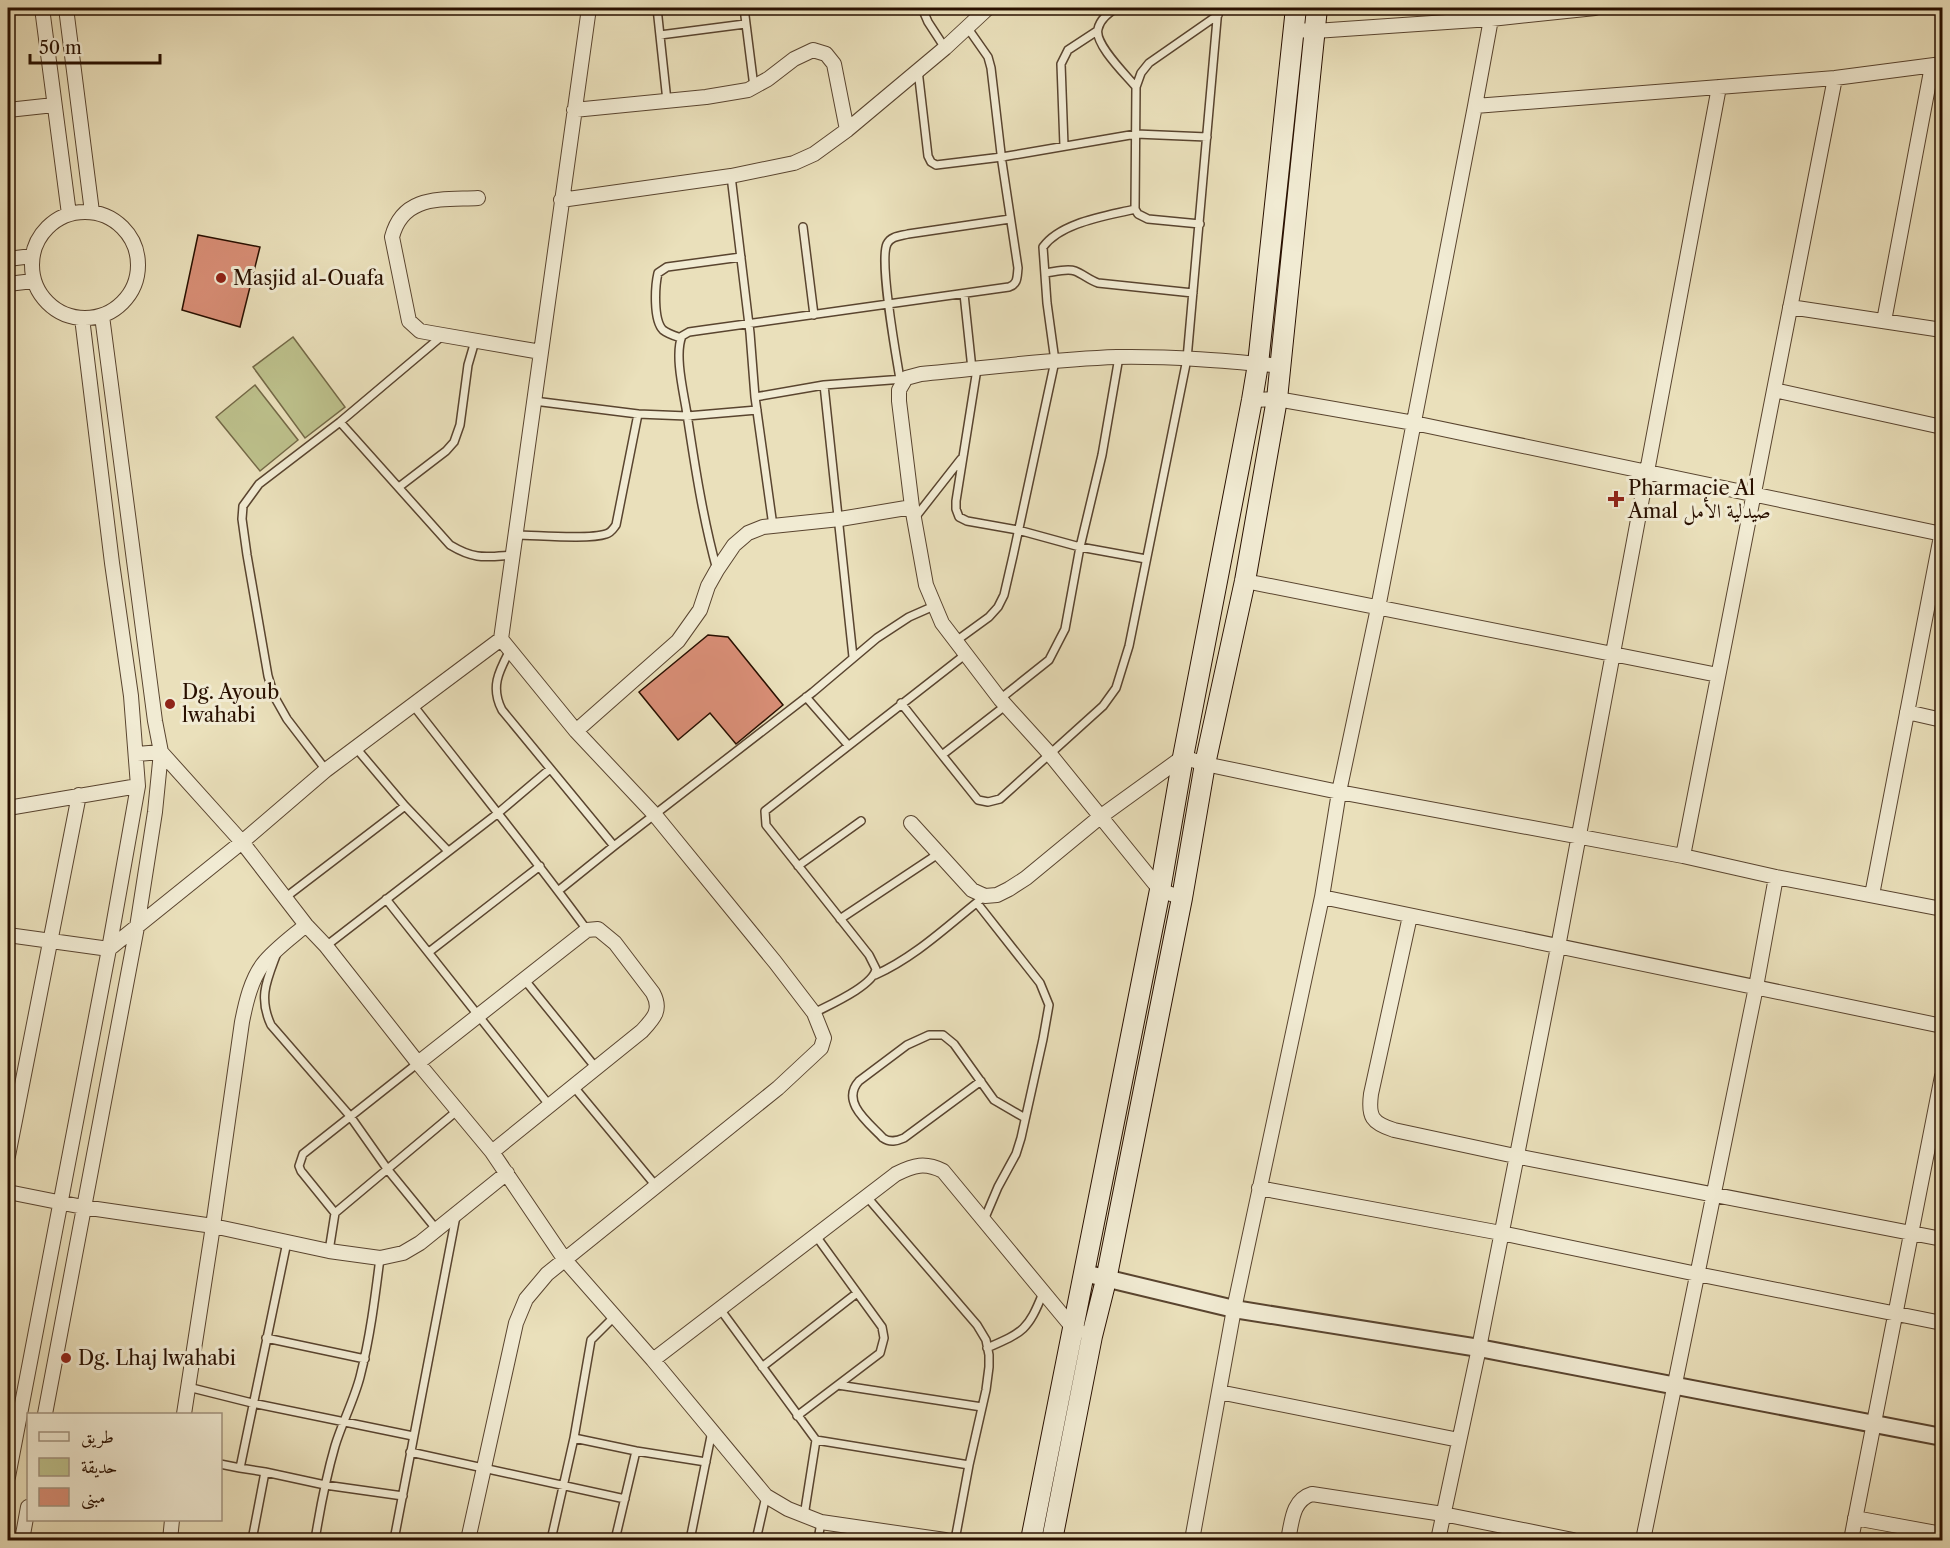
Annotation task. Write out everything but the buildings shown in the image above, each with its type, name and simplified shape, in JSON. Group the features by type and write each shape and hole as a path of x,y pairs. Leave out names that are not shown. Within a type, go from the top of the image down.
{"main road":[{"path":"1031,1540 1160,890 1183,757 1252,400 1258,364 1296,8"},
{"path":"1053,1540 1092,1336 1106,1280 1182,898 1205,764 1245,581 1277,399 1317,8"}],"street":[{"path":"42,8 69,214"},
{"path":"66,8 92,212"},
{"path":"8,935 109,950 326,770 501,639 588,8"},
{"path":"561,200 731,176 794,163 814,154 847,130 945,48 988,8"},
{"path":"1294,30 1491,19 1595,8"},
{"path":"1192,1540 1234,1309 1322,897 1339,792 1378,608 1491,19"},
{"path":"574,110 706,97 748,90 768,79 794,59 813,50 820,51 834,64 847,130"},
{"path":"1475,106 1834,78 1937,65 1884,321"},
{"path":"1683,856 1834,78"},
{"path":"1438,1540 1479,1348 1558,947 1719,87"},
{"path":"8,110 54,105"},
{"path":"478,198 423,201 402,214 394,227 392,237 410,321 420,331 541,352"},
{"path":"92,212 109,217 123,228 133,243 138,260 136,278 130,294 117,307 102,316 82,318 54,309 43,298 33,281 32,256 42,233 54,221 69,214 92,212"},
{"path":"8,259 32,256"},
{"path":"8,284 33,281"},
{"path":"1790,307 1942,330"},
{"path":"45,1413 137,927 155,812 161,752 117,441 102,316"},
{"path":"8,1476 109,950 138,786 131,696 82,318"},
{"path":"1182,898 1160,890 1049,753 1003,703 942,623 934,606 922,567 913,513 899,390 903,379 921,374 1055,361 1119,357 1282,366"},
{"path":"1774,390 1942,427"},
{"path":"1252,400 1277,399 1414,423 1942,533 1872,895"},
{"path":"576,731 678,641 700,610 708,586 717,570 741,537 755,530 774,526 913,513"},
{"path":"1245,581 1718,675"},
{"path":"468,1540 516,1323 526,1299 547,1274 778,1088 821,1048 824,1038 814,1013 775,962 655,815 576,731 501,639"},
{"path":"1907,712 1942,720"},
{"path":"137,754 161,752"},
{"path":"161,752 242,842 306,925 326,946 492,1152 564,1260 653,1360 766,1496 804,1516 821,1522 886,1536 945,1540"},
{"path":"910,823 981,899 997,895 1026,878 1100,817 1183,757 1205,764 1339,792 1683,856 1776,877 1942,909"},
{"path":"8,808 138,786"},
{"path":"8,1156 79,795"},
{"path":"1643,1540 1756,987 1776,877"},
{"path":"1322,897 1942,1026"},
{"path":"1410,916 1370,1102 1372,1119 1382,1126 1515,1156 1942,1239"},
{"path":"184,1413 224,1138 248,997 255,977 264,963 306,925"},
{"path":"418,1063 587,930 598,929 615,943 653,993 658,1008 656,1014 642,1031 492,1152"},
{"path":"1851,1540 1942,1076"},
{"path":"653,1360 896,1173 918,1164 925,1164 943,1171 1072,1328 1092,1336"},
{"path":"8,1192 83,1207 213,1226 329,1251 380,1258 404,1253 420,1244 507,1173"},
{"path":"1259,1188 1501,1233 1942,1323"},
{"path":"1084,1273 1234,1309 1479,1348 1942,1437"},
{"path":"1219,1392 1459,1440"},
{"path":"1288,1540 1295,1507 1300,1500 1312,1494 1443,1514 1573,1540"},
{"path":"22,1540 27,1512"},
{"path":"1856,1518 1942,1534"},
{"path":"170,1540 172,1521"}],"lane":[{"path":"657,8 667,101"},
{"path":"744,8 754,87"},
{"path":"922,8 931,28 945,48"},
{"path":"1064,146 1061,64 1068,50 1097,30 1104,17 1116,8"},
{"path":"1200,224 1148,219 1138,214 1135,209 1136,87 1141,73 1149,63 1218,11"},
{"path":"901,703 974,797 987,802 1000,799 1103,706 1116,688 1129,646 1187,359 1218,11"},
{"path":"660,35 746,24"},
{"path":"717,570 705,526 687,416 679,352 681,338 689,332 964,294 1016,284 1018,268 990,61 968,27"},
{"path":"1097,30 1099,42 1136,87"},
{"path":"918,70 928,156 931,162 942,165 1136,134 1207,137"},
{"path":"731,176 749,325 755,397 774,526"},
{"path":"956,641 989,617 998,607 1004,595 1055,361 1043,247 1048,240 1083,222 1135,209"},
{"path":"755,397 824,385 903,379 889,305 886,253 891,238 1010,219"},
{"path":"803,227 814,315"},
{"path":"681,338 667,333 658,322 658,273 667,267 741,257"},
{"path":"1045,273 1076,271 1098,283 1193,293"},
{"path":"964,294 975,369 956,501 959,517 967,521 1018,530 1080,547 1146,559"},
{"path":"326,770 287,719 274,696 268,676 242,514 246,499 259,484 340,422 443,335"},
{"path":"399,488 454,442 460,425 468,365 476,340"},
{"path":"942,755 1049,660 1065,629 1080,547 1102,455 1119,357"},
{"path":"824,385 854,657"},
{"path":"534,401 638,414 687,416 757,410"},
{"path":"516,535 600,536 611,532 616,525 638,414"},
{"path":"340,422 450,545 466,555 481,558 513,555"},
{"path":"913,513 963,457"},
{"path":"558,891 806,697 876,638 934,606"},
{"path":"510,650 495,682 497,700 502,710 614,846"},
{"path":"875,975 876,969 869,955 766,825 765,812 966,654"},
{"path":"806,697 849,745"},
{"path":"413,705 540,866 587,930"},
{"path":"356,748 405,806 447,850"},
{"path":"326,946 447,850 497,814 550,769"},
{"path":"286,897 405,806"},
{"path":"798,866 861,821"},
{"path":"840,920 938,854"},
{"path":"429,952 540,866"},
{"path":"386,899 550,1106"},
{"path":"814,1013 847,996 875,975 898,964 981,899 1036,977 1048,1000 1048,1019 1016,1154 998,1186 984,1220"},
{"path":"279,948 266,987 264,1011 271,1025 350,1116 388,1170 437,1230"},
{"path":"524,979 596,1068"},
{"path":"981,1082 904,1138 897,1140 883,1138 855,1106 852,1098 852,1088 859,1081 907,1045 929,1035 943,1035 954,1044 994,1100 1025,1118"},
{"path":"335,1213 301,1171 300,1161 304,1152 418,1063"},
{"path":"574,1087 656,1186"},
{"path":"329,1251 335,1213 458,1110"},
{"path":"867,1197 977,1325 986,1340 989,1367 955,1540"},
{"path":"394,1540 456,1215"},
{"path":"798,1416 880,1353 883,1344 882,1327 816,1236"},
{"path":"240,1468 287,1242"},
{"path":"315,1540 325,1485 365,1359 380,1258"},
{"path":"762,1367 857,1293"},
{"path":"987,1348 1024,1330 1030,1323 1043,1293"},
{"path":"720,1310 816,1440 969,1465"},
{"path":"551,1540 574,1438 591,1340 615,1316"},
{"path":"266,1338 365,1359"},
{"path":"838,1385 982,1407"},
{"path":"188,1387 252,1403 413,1436"},
{"path":"690,1540 712,1431"},
{"path":"574,1438 706,1462"},
{"path":"804,1516 816,1440"},
{"path":"615,1540 636,1451"},
{"path":"410,1452 625,1499"},
{"path":"222,1464 325,1485 403,1496"},
{"path":"252,1540 265,1472"},
{"path":"756,1540 766,1496"},
{"path":"818,1540 821,1522"}],"green space":[{"path":"293,337 345,407 305,438 253,367"},
{"path":"255,385 298,440 260,471 216,417"}],"place":[{"name":"Masjid al-Ouafa","path":"221,278"},
{"name":"Pharmacie Al Amal صيدلية الأمل","path":"1616,499"},
{"name":"Dg. Ayoub lwahabi","path":"170,704"},
{"name":"Dg. Lhaj lwahabi","path":"66,1358"}]}
